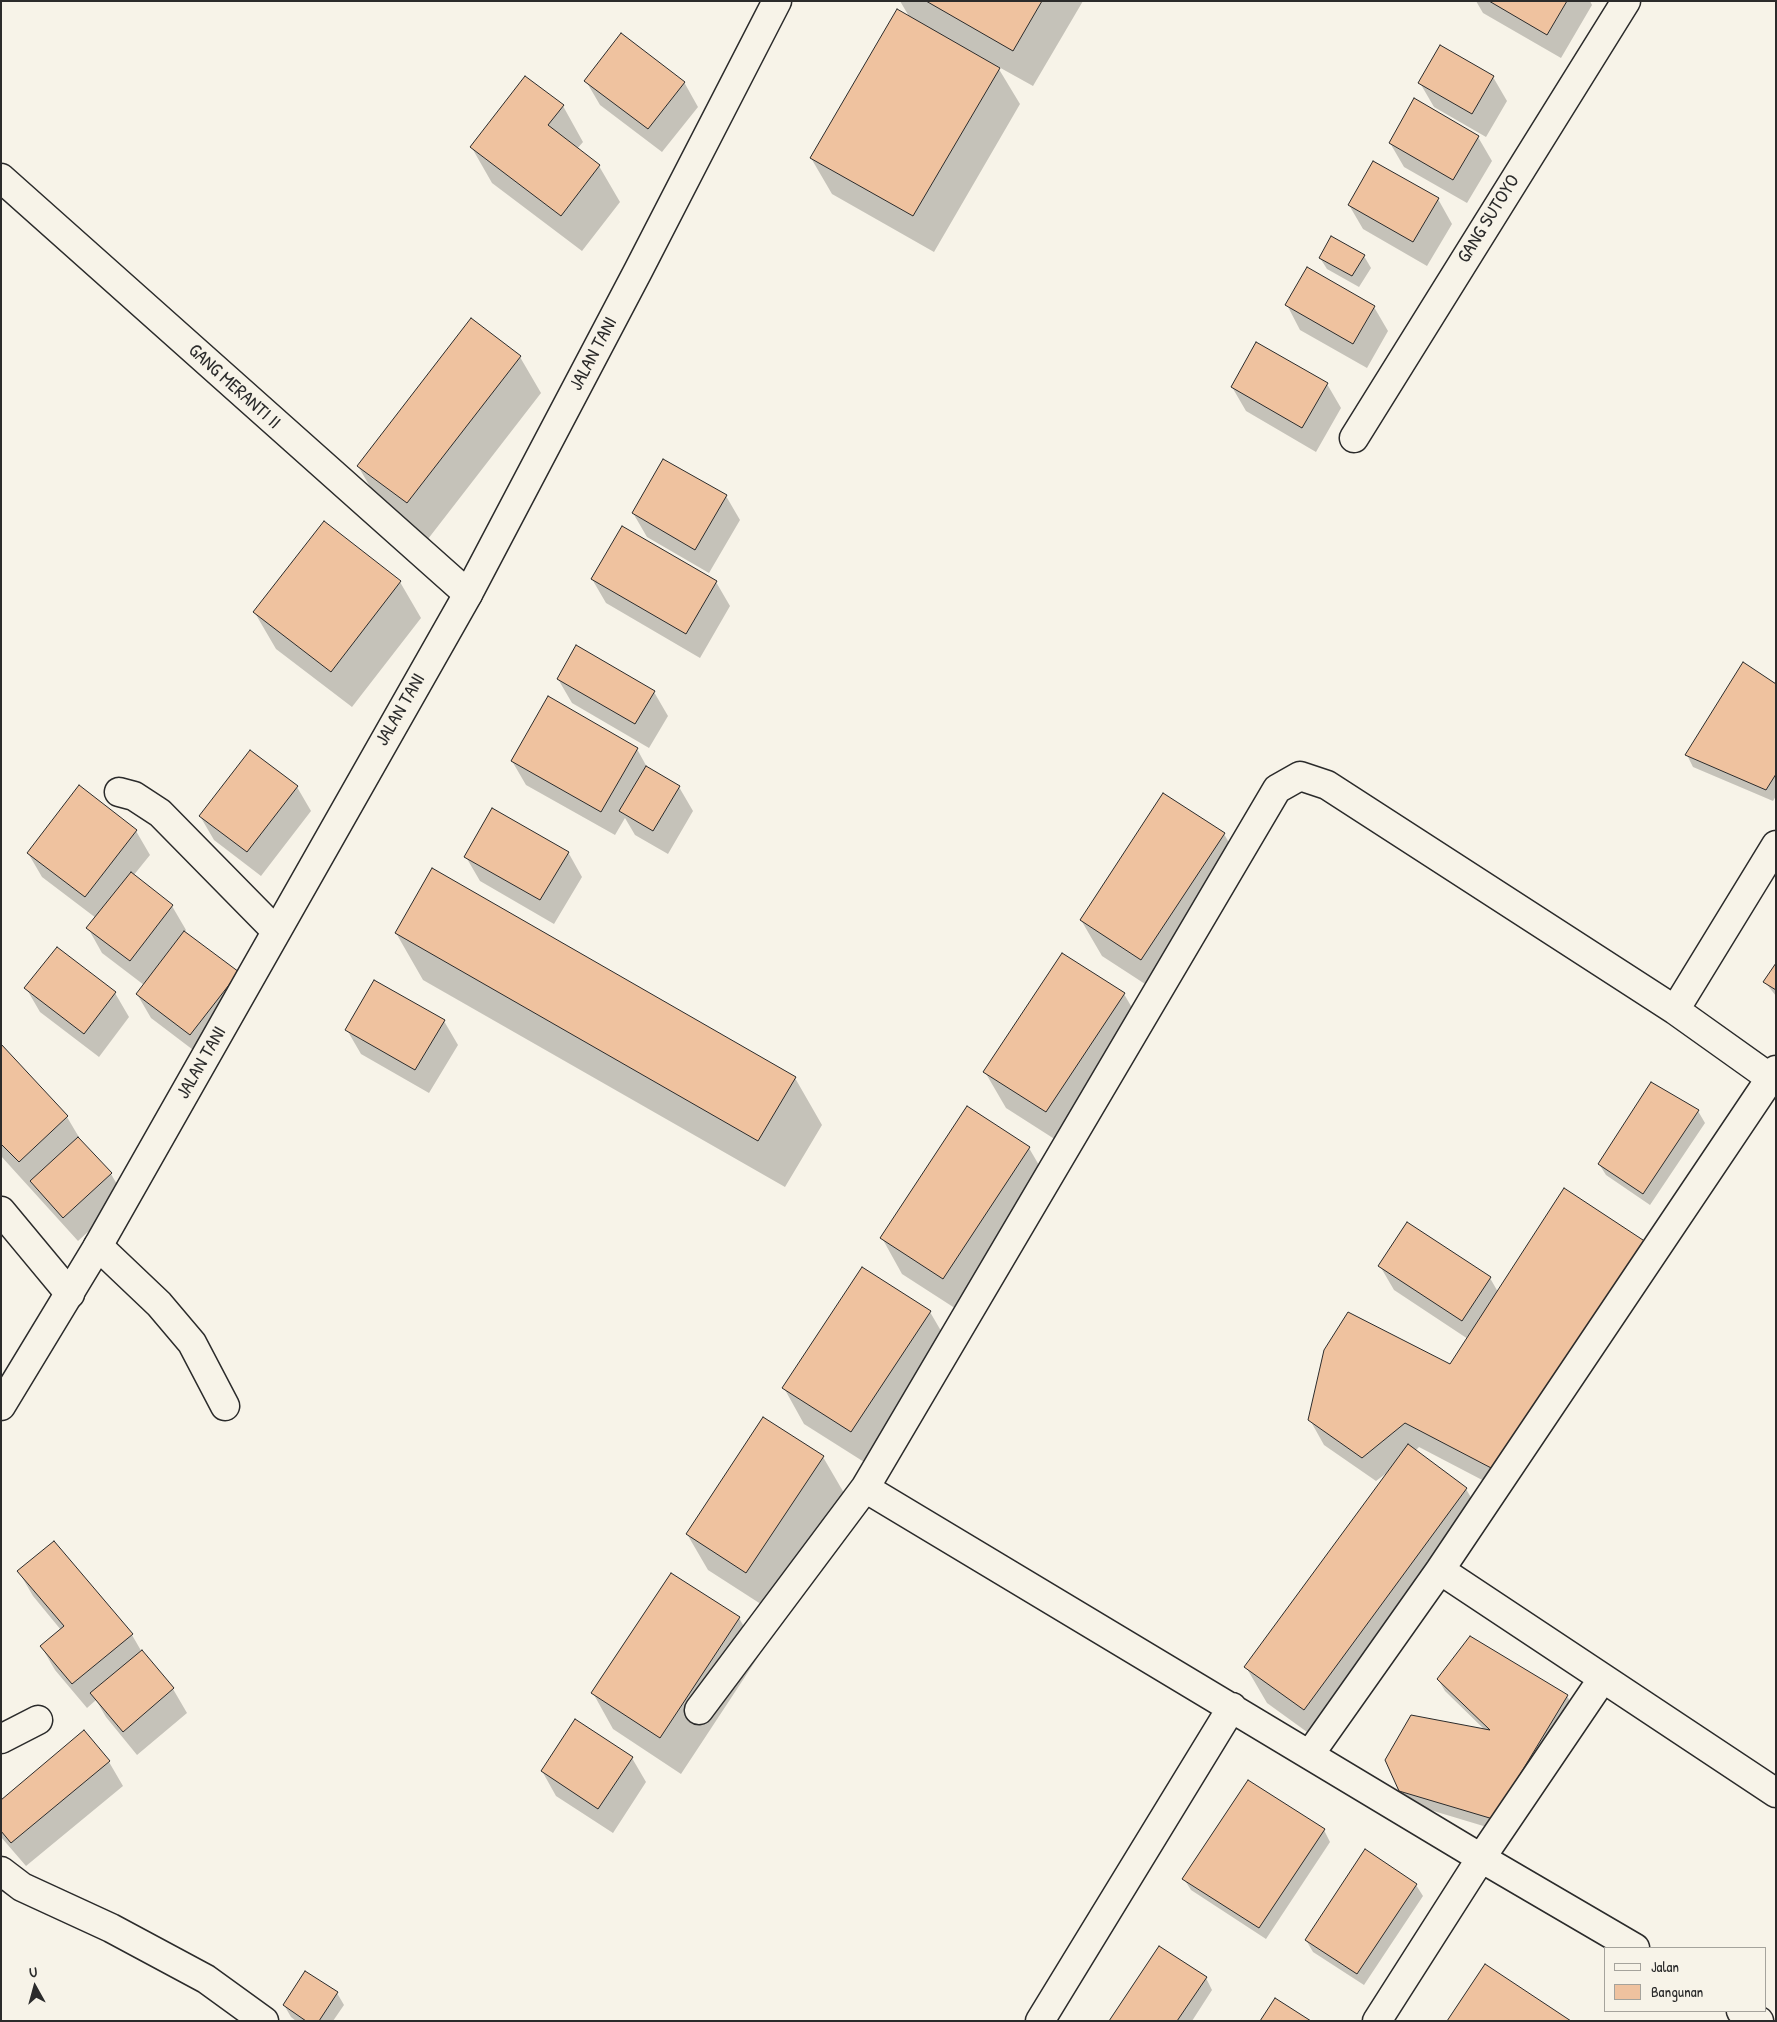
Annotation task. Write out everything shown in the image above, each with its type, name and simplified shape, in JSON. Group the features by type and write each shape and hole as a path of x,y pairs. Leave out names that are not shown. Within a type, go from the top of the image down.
{"main road":[{"name":"JALAN TANI","path":"1,1406 98,1246 468,594 638,271 776,1"},
{"name":"GANG SUTOYO","path":"1354,438 1626,1"},
{"name":"GANG MERANTI II","path":"1,178 468,594"},
{"path":"699,1710 865,1488 1277,789 1300,776 1327,784 1675,1010 1774,1077 1440,1570 1310,1754"},
{"path":"119,792 134,796 160,813 276,931"},
{"path":"1675,1010 1776,845"},
{"path":"1,1211 70,1294"},
{"path":"98,1246 159,1304 192,1343 224,1406"},
{"path":"865,1488 1481,1858 1633,1947"},
{"path":"1440,1570 1776,1793"},
{"path":"1377,2021 1481,1858 1603,1678"},
{"path":"1040,2021 1232,1707"},
{"path":"1,1740 38,1720"},
{"path":"1,1871 22,1886 110,1928 206,1980 264,2021"},
{"path":"1744,2012 1759,2021"}],"building":[{"path":"926,1 1042,1 1013,51"},
{"path":"1489,1 1567,1 1547,35"},
{"path":"897,9 1000,68 913,216 810,158"},
{"path":"621,33 685,82 648,129 584,81"},
{"path":"1440,45 1494,76 1472,114 1418,83"},
{"path":"525,76 564,105 548,125 600,165 561,216 470,147"},
{"path":"1414,98 1479,136 1453,180 1389,143"},
{"path":"1373,161 1439,198 1413,242 1348,205"},
{"path":"1331,236 1365,255 1352,276 1319,258"},
{"path":"1307,267 1375,306 1353,344 1285,305"},
{"path":"471,318 521,356 407,503 357,466"},
{"path":"1256,342 1328,383 1302,428 1231,387"},
{"path":"663,459 727,495 695,550 632,513"},
{"path":"324,521 401,581 331,672 253,612"},
{"path":"622,526 717,581 686,634 591,579"},
{"path":"576,645 655,691 635,724 557,679"},
{"path":"1743,662 1776,684 1776,774 1766,790 1685,755"},
{"path":"548,696 638,748 601,812 511,761"},
{"path":"250,750 298,786 247,852 199,816"},
{"path":"646,766 680,786 653,831 619,811"},
{"path":"79,785 137,830 85,897 27,853"},
{"path":"1163,793 1225,833 1141,960 1080,920"},
{"path":"492,808 569,852 540,900 464,857"},
{"path":"432,868 796,1077 758,1141 395,933"},
{"path":"131,872 173,905 130,961 86,928"},
{"path":"184,931 239,972 190,1035 136,994"},
{"path":"57,947 116,992 84,1034 24,988"},
{"path":"1062,953 1125,993 1046,1112 983,1072"},
{"path":"1776,963 1776,990 1763,982"},
{"path":"374,980 445,1020 415,1070 345,1030"},
{"path":"1,1044 68,1116 19,1162 1,1144"},
{"path":"1651,1082 1699,1110 1643,1194 1598,1164"},
{"path":"967,1106 1030,1147 943,1279 880,1238"},
{"path":"78,1137 112,1173 63,1218 30,1181"},
{"path":"1564,1188 1646,1242 1495,1470 1405,1423 1362,1458 1308,1420 1324,1350 1348,1312 1450,1364"},
{"path":"1407,1222 1491,1277 1462,1321 1378,1266"},
{"path":"862,1267 931,1311 851,1432 782,1388"},
{"path":"763,1417 824,1456 746,1573 686,1534"},
{"path":"1408,1444 1467,1488 1304,1710 1244,1667"},
{"path":"54,1541 133,1634 72,1684 40,1646 64,1626 17,1571"},
{"path":"671,1573 740,1617 660,1738 591,1693"},
{"path":"1470,1636 1568,1695 1493,1819 1399,1791 1385,1760 1411,1715 1490,1730 1437,1679"},
{"path":"142,1650 174,1688 123,1732 90,1693"},
{"path":"575,1719 633,1757 598,1809 541,1771"},
{"path":"84,1730 110,1761 11,1843 1,1831 1,1800"},
{"path":"1248,1780 1325,1829 1259,1928 1182,1879"},
{"path":"1365,1849 1417,1884 1357,1974 1305,1940"},
{"path":"1159,1946 1207,1977 1177,2021 1109,2021"},
{"path":"1485,1964 1571,2021 1447,2021"},
{"path":"305,1971 338,1992 319,2021 306,2021 283,2005"},
{"path":"1275,1998 1311,2021 1260,2021"}]}
